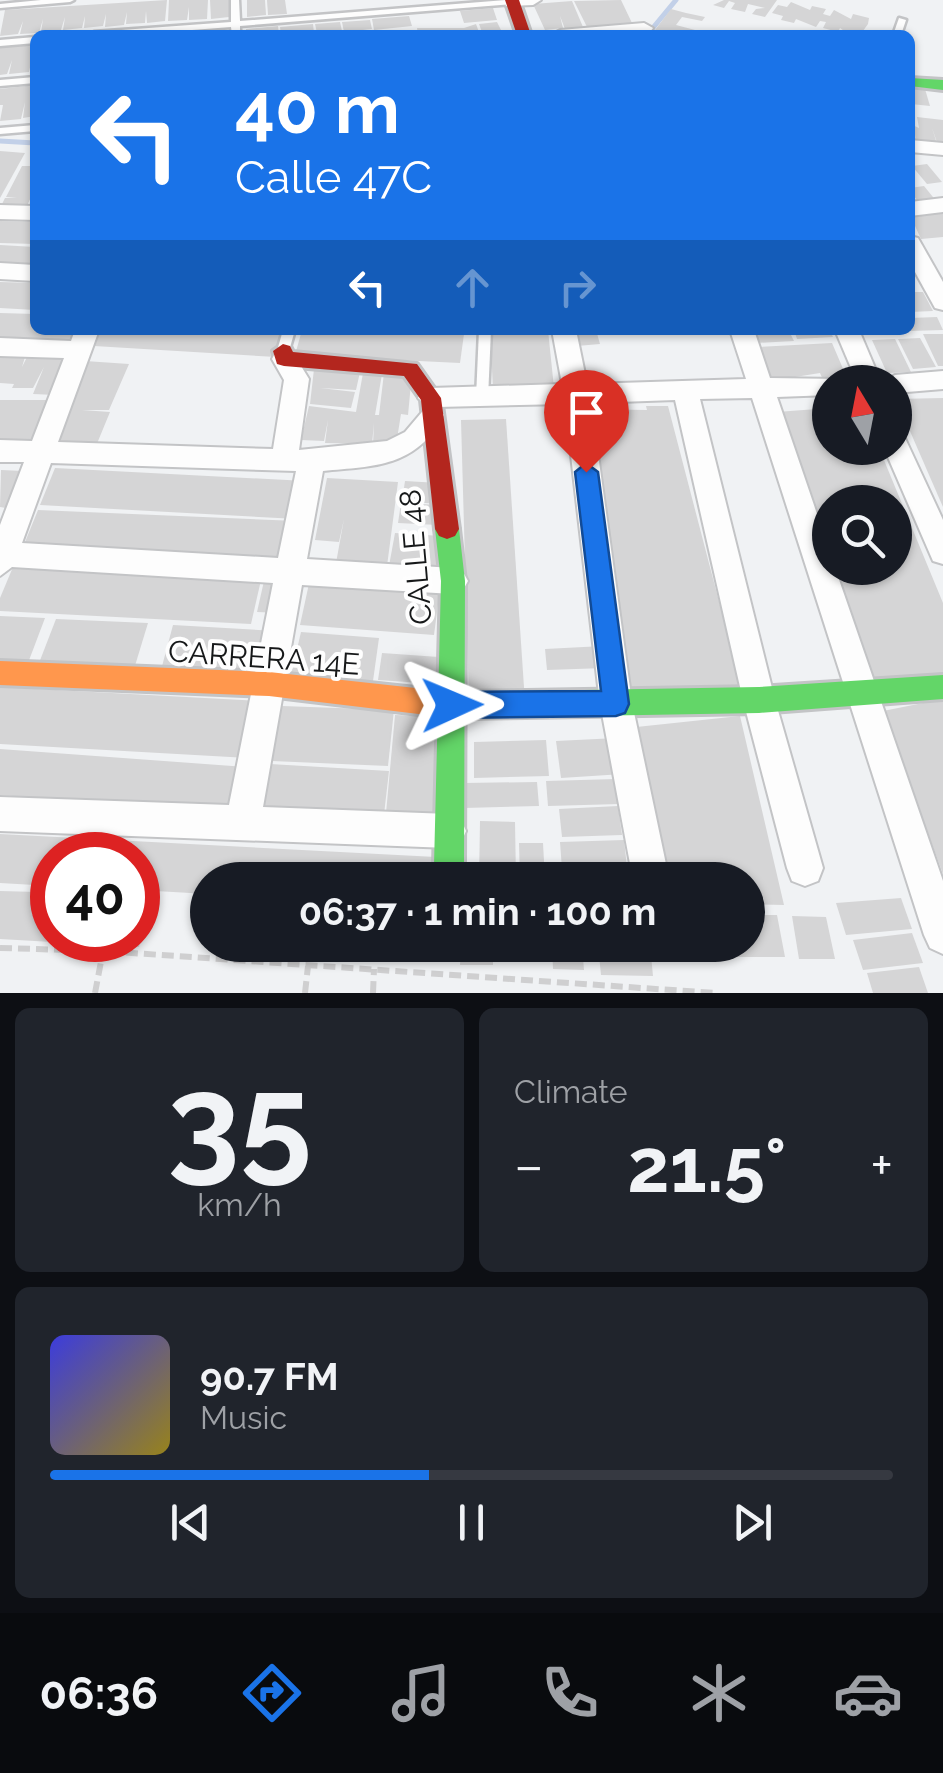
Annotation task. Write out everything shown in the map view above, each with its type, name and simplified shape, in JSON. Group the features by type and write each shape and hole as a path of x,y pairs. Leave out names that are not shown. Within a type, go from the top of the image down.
{"street":[{"path":"519,1 523,30"},
{"path":"620,30 644,28"},
{"path":"915,82 943,85"},
{"path":"915,147 943,150"},
{"path":"915,162 943,160"},
{"path":"915,208 943,205"},
{"path":"0,212 30,212"},
{"path":"915,252 943,302"},
{"path":"0,271 30,273"},
{"path":"565,335 616,704 648,862"},
{"path":"744,335 943,935"},
{"path":"849,335 862,365"},
{"path":"0,347 82,340 1,557 453,581"},
{"path":"242,826 292,570 297,379 285,346"},
{"name":"CALLE 48","path":"285,346 410,369 431,406 453,581 449,849"},
{"path":"912,383 943,380"},
{"path":"0,452 297,461 376,455 414,439 431,406 482,398 812,386"},
{"path":"685,391 759,700 806,868"},
{"path":"905,465 943,552"},
{"name":"CARRERA 14E","path":"0,673 269,684 452,705 759,700 943,687"},
{"path":"0,814 242,826 449,849"}],"lane":[{"path":"0,6 70,0"},
{"path":"234,0 236,30"},
{"path":"153,30 519,1"},
{"path":"899,30 902,20"},
{"path":"0,43 30,40"},
{"path":"0,83 30,80"},
{"path":"0,132 30,129"},
{"path":"482,398 485,335"}],"path":[{"path":"0,948 30,949"},
{"path":"160,955 715,993"},
{"path":"95,993 101,962"},
{"path":"306,993 308,966"},
{"path":"373,993 374,969"}],"building":[{"path":"167,0 165,21 147,23 146,11 145,23 126,24 127,12 124,25 105,27 106,14 103,26 84,28 85,16 82,28 63,30 65,17 61,30 41,30 43,19 40,30 20,34 23,21 18,34 0,36 5,10"},
{"path":"169,0 208,0 207,19 189,20 189,7 187,20 168,21"},
{"path":"210,0 230,0 229,17 211,19"},
{"path":"247,0 265,0 266,15 247,17"},
{"path":"267,0 285,0 287,14 268,15"},
{"path":"621,0 632,23 587,27 574,1"},
{"path":"724,0 777,0 765,17 752,14 765,8 748,4 745,12 731,9 735,3 729,1 724,8 713,5"},
{"path":"572,1 583,27 565,29 560,16 563,28 545,30 533,4"},
{"path":"791,2 810,10 812,6 826,9 823,14 830,16 834,10 851,19 853,14 869,18 868,24 864,30 830,30 823,28 826,22 820,21 816,27 796,19 794,23 781,20 783,16 772,13 778,5 787,7"},
{"path":"493,8 497,20 464,23 460,11"},
{"path":"671,9 705,17 702,21 682,17 676,25 695,30 655,30"},
{"path":"409,16 412,26 374,30 372,19"},
{"path":"370,20 372,29 344,30 342,22"},
{"path":"340,22 342,30 316,30 315,24"},
{"path":"497,22 501,30 481,30 479,24"},
{"path":"313,24 314,30 280,30 280,27"},
{"path":"476,24 478,30 417,28 464,28"},
{"path":"278,26 278,30 246,30"},
{"path":"30,44 29,72 9,74 12,60 7,74 0,75 0,47"},
{"path":"30,86 30,117 23,118 25,102 21,119 0,121 0,89"},
{"path":"915,88 925,89 930,106 915,104"},
{"path":"917,117 943,120 943,148 939,148 932,128 938,147 918,146 915,126 919,128"},
{"path":"0,151 25,153 0,198"},
{"path":"927,164 942,182 927,184 915,166"},
{"path":"22,166 30,166 30,199 26,208 0,208 5,198 17,198 6,197"},
{"path":"924,186 937,202 921,204 915,197 915,187"},
{"path":"943,212 943,237 921,239 915,215"},
{"path":"0,221 30,222 30,244 0,243"},
{"path":"0,245 30,247 30,270 0,269"},
{"path":"0,282 30,283 30,310 0,308"},
{"path":"915,292 923,292 933,311 915,312"},
{"path":"0,313 30,314 30,335 77,335 73,344 0,340"},
{"path":"937,317 943,330 915,331 915,318"},
{"path":"923,334 943,334 943,366 938,366"},
{"path":"99,335 282,335 276,357 94,346"},
{"path":"301,335 464,335 460,363 295,355"},
{"path":"490,335 549,335 554,388 493,389"},
{"path":"574,335 597,335 600,344 577,346"},
{"path":"754,335 791,335 794,341 756,343"},
{"path":"796,335 833,337 797,339"},
{"path":"920,338 936,367 913,369 898,339"},
{"path":"895,339 908,365 883,365 872,340"},
{"path":"832,343 841,365 812,365 812,374 770,381 757,347"},
{"path":"0,357 25,357 22,367 27,357 70,359 55,395 33,394 44,367 33,388 12,388 14,384 0,383"},
{"path":"85,361 129,364 109,410 82,410 110,412 96,446 52,444"},
{"path":"314,369 360,372 356,390 320,388 355,392 351,408 310,404"},
{"path":"363,373 382,374 375,415 379,415 384,373 412,373 408,415 401,414 396,445 373,445 374,423 372,444 325,443 328,420 324,441 301,440 309,406 356,412"},
{"path":"943,398 943,507 912,436 912,399"},
{"path":"0,400 54,400 35,444 0,440"},
{"path":"646,406 668,406 741,686 625,687 586,409 647,410"},
{"path":"812,409 812,465 886,465 894,485 812,485 812,516 777,412"},
{"path":"506,419 525,702 469,704 461,420"},
{"path":"55,468 306,481 297,519 40,505"},
{"path":"1,470 23,471 6,508 0,507"},
{"path":"327,478 398,482 387,566 336,563 344,519 339,542 315,540"},
{"path":"405,481 439,483 437,504 402,501"},
{"path":"401,503 440,505 438,525 398,523"},
{"path":"38,510 297,521 289,559 23,547"},
{"path":"912,528 943,603 943,674 867,680 835,585 912,585"},
{"path":"395,533 441,536 436,570 389,566"},
{"path":"13,567 261,580 251,624 0,611 0,598"},
{"path":"310,579 440,589 434,635 300,625"},
{"path":"264,581 284,581 279,613 257,612"},
{"path":"0,616 45,618 28,663 0,661"},
{"path":"56,619 148,623 134,669 39,663"},
{"path":"173,625 277,631 268,676 161,670"},
{"path":"301,632 379,638 373,681 291,675"},
{"path":"603,646 605,668 547,670 545,649"},
{"path":"382,653 439,657 436,684 378,680"},
{"path":"0,687 259,701 248,758 0,744"},
{"path":"943,699 943,874 883,711"},
{"path":"282,706 394,710 388,766 272,761"},
{"path":"395,715 444,717 437,826 385,824"},
{"path":"740,716 784,905 765,904 765,862 666,862 627,728"},
{"path":"617,738 623,774 561,778 556,741"},
{"path":"546,740 549,776 474,778 474,742"},
{"path":"0,749 246,767 235,813 0,795"},
{"path":"270,764 389,771 383,823 260,815"},
{"path":"616,779 620,804 548,806 546,781"},
{"path":"537,782 539,806 464,808 464,783"},
{"path":"618,806 622,835 562,837 559,809"},
{"path":"480,821 515,822 516,862 479,862"},
{"path":"0,834 30,836 30,885 0,883"},
{"path":"624,840 626,862 561,862 560,842"},
{"path":"160,842 436,857 436,862 190,862 190,893 160,891"},
{"path":"519,843 543,843 544,862 520,862"},
{"path":"0,891 30,892 30,941 0,939"},
{"path":"901,898 912,929 846,935 836,903"},
{"path":"765,915 777,915 785,957 765,957"},
{"path":"792,916 826,917 835,959 799,959"},
{"path":"912,933 923,963 863,970 853,940"},
{"path":"460,962 493,962 493,965 460,965"},
{"path":"553,962 583,962 584,970 553,969"},
{"path":"600,962 652,962 653,976 601,975"},
{"path":"919,967 928,993 873,993 867,973"}],"waterway":[{"path":"651,30 676,0"},
{"path":"0,141 30,143"}],"traffic: fast":[{"path":"915,82 943,85"},
{"path":"447,529 453,581 449,862"},
{"path":"526,704 759,700 943,687"}],"traffic: slow":[{"path":"0,673 269,684 452,705 526,704"}],"traffic: jam":[{"path":"512,0 522,30"},
{"path":"283,351 284,359 410,369 431,398 447,529"}],"route":[{"path":"452,705 616,704 586,472"}]}
